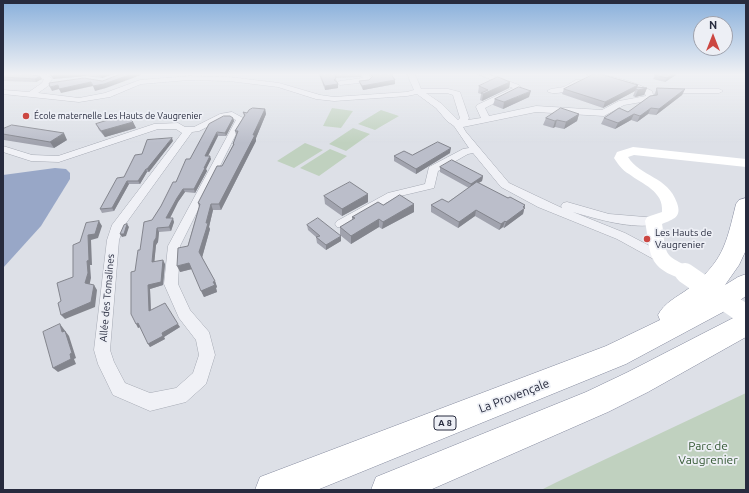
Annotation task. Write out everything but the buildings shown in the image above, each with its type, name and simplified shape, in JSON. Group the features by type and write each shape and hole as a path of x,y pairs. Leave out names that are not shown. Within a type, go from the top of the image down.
{"highway":[{"path":"616,355 701,294 721,274 733,254 741,232 746,204"},
{"name":"La Provençale","path":"273,490 616,355 714,305 746,283"},
{"path":"388,490 597,402 638,382 746,324"},
{"path":"638,382 746,336"}],"street":[{"path":"51,97 72,99 97,97"},
{"path":"319,97 361,97"},
{"path":"426,97 439,106 450,120 458,124 536,109 604,113 622,103 647,100 650,97"},
{"path":"458,97 465,118 458,124"},
{"path":"486,119 480,107 501,97"},
{"name":"Allée des Tomalines","path":"232,115 241,119 174,246 171,284 184,314 203,337 207,355 200,378 180,396 150,402 120,389 106,364 102,350 113,240 118,225 189,130 196,129 224,116 232,115"},
{"path":"458,124 462,133 505,185 542,204 621,236 662,258 746,315"},
{"path":"3,149 31,158 59,159 157,126 178,126 184,130 189,130"},
{"path":"341,224 392,195 430,186 433,169 466,151 476,150"},
{"path":"493,171 529,190 546,202 588,217 631,226 646,225 652,220 669,215 671,210 670,204 662,188 626,166 621,158 622,155 633,151 746,163"},
{"path":"652,220 656,230 658,248 662,258"}],"green space":[{"path":"332,108 353,111 341,128 323,126"},
{"path":"381,110 399,116 375,130 358,124"},
{"path":"353,128 370,134 346,151 329,144"},
{"path":"305,143 323,150 294,168 277,161"},
{"path":"330,149 347,156 319,176 300,168"},
{"name":"Parc de Vaugrenier","path":"746,393 746,490 541,490 557,482"}],"water":[{"path":"55,168 66,169 70,173 70,179 41,226 3,268 3,175"}],"place":[{"name":"École maternelle Les Hauts de Vaugrenier","path":"26,116"},
{"name":"Les Hauts de Vaugrenier","path":"647,239"}]}
